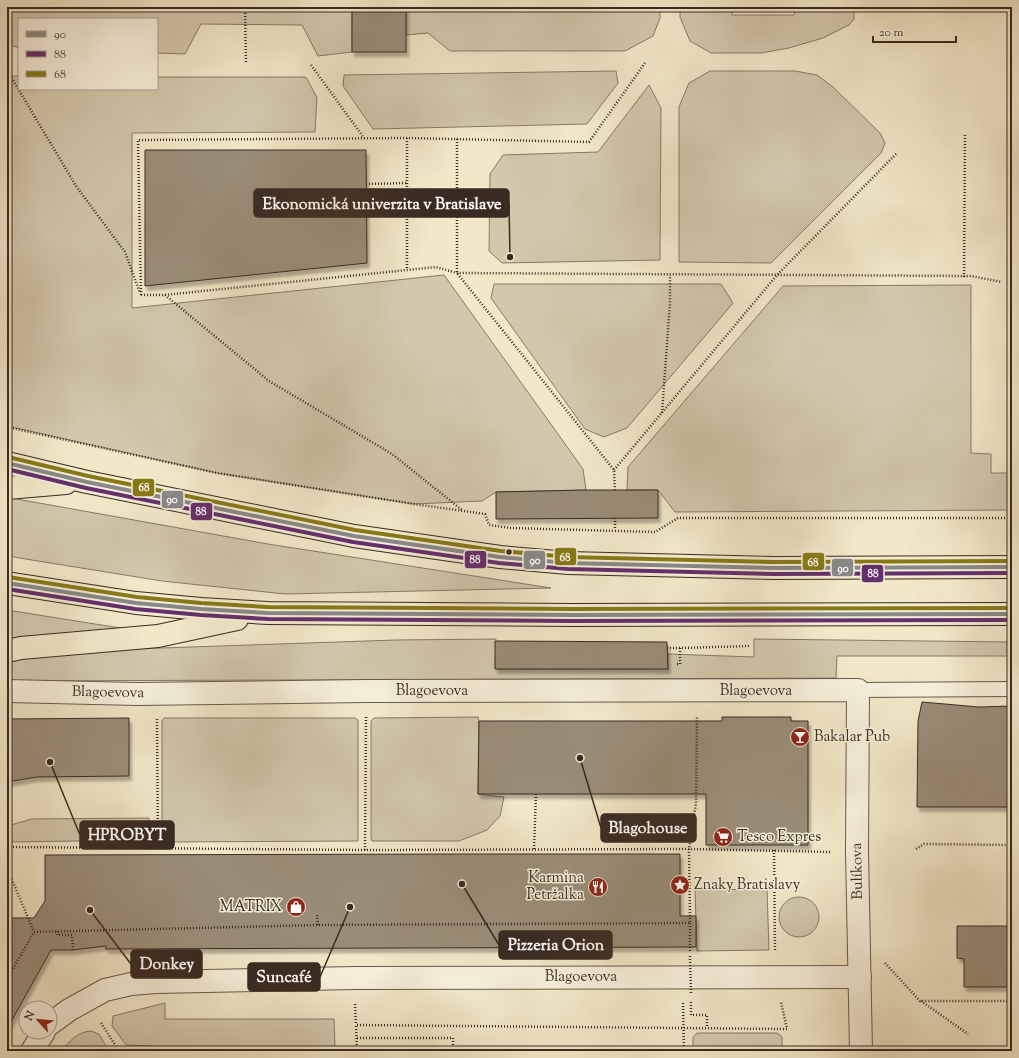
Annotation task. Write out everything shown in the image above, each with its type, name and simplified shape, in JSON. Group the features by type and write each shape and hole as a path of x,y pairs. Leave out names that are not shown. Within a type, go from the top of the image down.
{"main road":[{"path":"7,463 87,482 354,536 500,557 568,563 774,568 1012,567"},
{"path":"7,488 87,482"},
{"path":"7,583 136,603 268,613 595,615 1012,614"},
{"path":"7,651 20,648 158,636 268,613"}],"street":[{"name":"Blagoevova","path":"7,691 156,693 858,690"},
{"name":"Bulíkova","path":"858,690 858,852 861,1051"},
{"name":"Blagoevova","path":"58,1018 69,1010 105,990 131,984 184,981 355,978 686,985 776,976 860,977"},
{"path":"32,1051 39,1040"}],"lane":[{"path":"858,690 1012,689"}],"path":[{"path":"245,7 246,64"},
{"path":"141,295 138,140 457,138 589,142 645,63"},
{"path":"311,65 364,138"},
{"path":"7,70 18,88"},
{"path":"19,90 76,186 125,252 141,295"},
{"path":"964,134 964,277"},
{"path":"407,138 407,270"},
{"path":"457,138 457,273 614,470 615,491"},
{"path":"614,470 778,275 896,154"},
{"path":"366,184 407,183"},
{"path":"141,295 164,295 436,267 457,273 971,276 1002,282"},
{"path":"662,414 670,303 670,275"},
{"path":"164,295 269,381 392,454 462,510"},
{"path":"7,427 217,473 485,514 489,524 511,528 655,532 678,518 1012,518"},
{"path":"615,518 615,530"},
{"path":"667,648 749,646"},
{"path":"680,648 680,664"},
{"path":"365,850 366,691"},
{"path":"156,693 158,848"},
{"path":"690,944 689,849 696,797 697,709"},
{"path":"534,849 536,794"},
{"path":"916,849 924,844 1012,844"},
{"path":"7,847 318,850 818,850"},
{"path":"774,850 776,976"},
{"path":"7,868 34,932"},
{"path":"318,915 318,925"},
{"path":"34,932 318,925 690,923"},
{"path":"57,931 57,935 72,935 74,950"},
{"path":"7,979 34,932"},
{"path":"860,936 920,1001 968,1034"},
{"path":"684,1051 686,985 690,956"},
{"path":"920,1001 1012,1001"},
{"path":"355,1004 357,1051"},
{"path":"691,1015 707,1015 707,1028"},
{"path":"101,1023 119,1051"},
{"path":"356,1025 787,1029"},
{"path":"357,1038 453,1038 453,1048"}],"shaded area":[{"path":"7,7 352,7 352,52 318,56 302,25 201,24 185,54 158,53 158,18 18,18 18,48 11,45 7,40"},
{"path":"406,7 660,7 660,18 653,36 625,51 450,51 428,33 406,35"},
{"path":"680,7 732,7 732,15 794,15 795,7 854,7 854,19 849,25 823,38 789,48 761,53 711,53 690,41 680,17"},
{"path":"616,71 618,83 587,124 373,129 343,86 344,75"},
{"path":"710,71 795,71 817,75 833,87 880,133 885,143 881,153 771,263 679,262 679,107 689,83"},
{"path":"7,76 18,76 18,90 158,90 158,77 306,77 317,98 315,132 132,133 132,308 444,275 583,469 586,490 496,492 482,501 414,504 217,473 7,426"},
{"path":"649,85 661,108 660,260 502,263 489,251 490,174 503,155 598,152"},
{"path":"494,284 721,284 733,303 627,428 604,437 585,429 491,298"},
{"path":"971,285 971,453 991,454 991,473 1012,473 1012,510 675,512 658,490 627,490 628,467 783,286"},
{"path":"11,498 268,544 551,588 285,594 162,581 7,556 7,499"},
{"path":"7,610 139,631 7,642"},
{"path":"496,639 495,669 668,669 668,654 754,657 754,639 1012,642 1012,656 837,656 836,678 7,681 7,658 103,650 396,640"},
{"path":"478,717 478,794 504,797 500,816 487,830 459,841 372,841 371,721 374,718"},
{"path":"164,718 355,718 358,720 358,841 162,842 162,721"},
{"path":"149,818 150,840 7,842 7,826 32,819"},
{"path":"767,889 769,950 697,951 695,890"},
{"path":"803,897 810,900 816,906 819,917 818,925 810,934 803,937 795,937 788,934 780,925 779,913 782,906 791,898"},
{"path":"165,1003 165,1019 334,1019 335,1047 331,1051 167,1051 152,1046 126,1045 112,1026 113,1016"},
{"path":"91,1031 99,1034 109,1051 61,1051 78,1035"},
{"path":"697,1033 777,1033 782,1037 782,1051 693,1051 693,1037"}],"building":[{"path":"352,7 406,7 406,52 352,52"},
{"path":"145,150 366,150 367,263 145,286"},
{"path":"658,490 658,518 496,519 496,492"},
{"path":"495,641 667,642 668,669 495,669"},
{"path":"922,702 979,707 1012,706 1012,807 917,807 918,721"},
{"path":"722,717 791,717 791,721 808,721 808,845 706,845 706,794 478,794 479,721 722,721"},
{"path":"129,718 129,776 37,777 7,782 7,719"},
{"path":"680,854 680,916 696,916 696,947 106,949 106,946 73,950 51,950 23,1000 18,1000 18,1009 7,1029 7,918 34,918 45,901 45,855"},
{"path":"957,926 1012,926 1012,987 964,987 964,959 957,958"}],"transit line":[{"name":"68","path":"8,457 88,476 355,530 501,551 568,557 774,562 1012,561"},
{"name":"90","path":"7,463 87,482 354,536 500,557 568,563 774,568 1012,567"},
{"name":"88","path":"7,469 86,488 353,542 499,563 568,569 774,574 1012,573"},
{"name":"68","path":"8,577 137,597 268,607 571,609 1012,608"},
{"name":"90","path":"7,583 136,603 268,613 571,615 1012,614"},
{"name":"88","path":"7,589 135,609 268,619 571,621 1012,620"}],"place":[{"name":"Ekonomická univerzita v Bratislave","path":"510,257"},
{"name":"Bakalar Pub","path":"800,737"},
{"name":"Blagohouse","path":"580,758"},
{"name":"HPROBYT","path":"50,762"},
{"name":"Tesco Expres","path":"723,837"},
{"name":"Pizzeria Orion","path":"462,884"},
{"name":"Znaky Bratislavy","path":"680,885"},
{"name":"Karmina Petržalka","path":"598,887"},
{"name":"MATRIX","path":"296,907"},
{"name":"Suncafé","path":"350,907"},
{"name":"Donkey","path":"90,910"}]}
